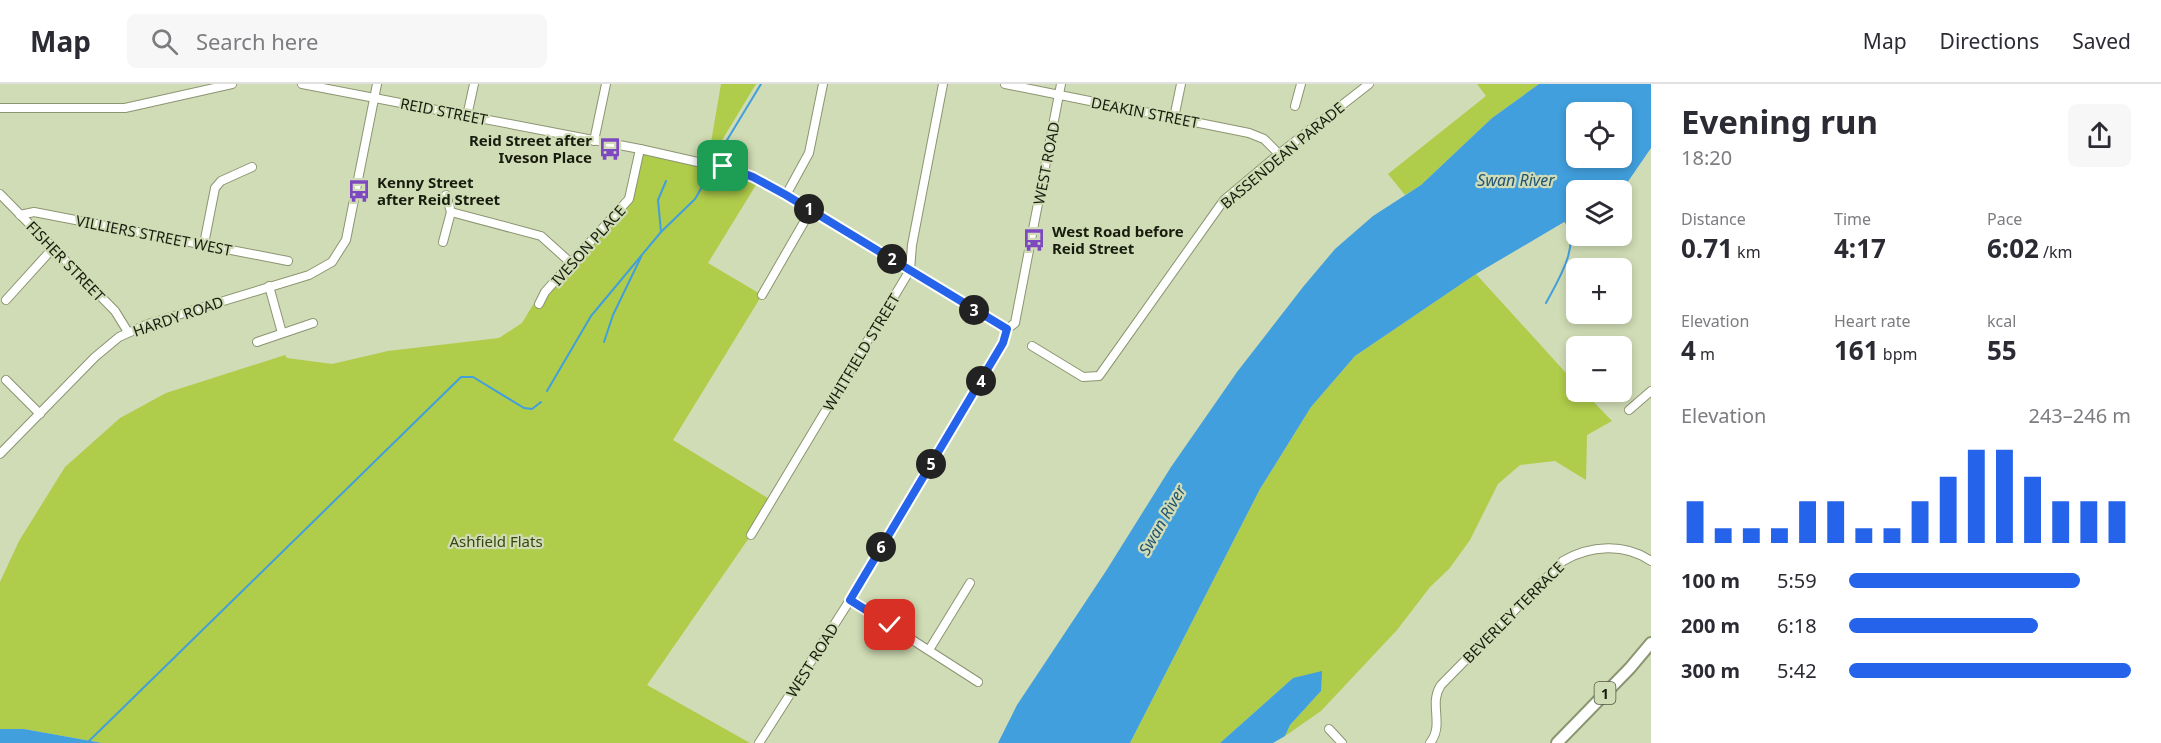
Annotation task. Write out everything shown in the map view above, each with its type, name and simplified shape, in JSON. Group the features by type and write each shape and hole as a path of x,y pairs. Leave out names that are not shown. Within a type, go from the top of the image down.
{"highway":[{"name":"1","path":"1557,743 1630,668 1651,643"}],"street":[{"path":"0,108 125,108 232,84"},
{"name":"REID STREET","path":"302,84 732,169 786,195 1007,329"},
{"path":"374,98 377,84"},
{"path":"467,116 474,84"},
{"path":"594,141 606,84"},
{"path":"786,195 809,153 824,84"},
{"name":"WHITFIELD STREET","path":"751,535 910,270 912,245 943,84"},
{"name":"DEAKIN STREET","path":"1005,84 1257,135 1279,154"},
{"name":"WEST ROAD","path":"759,743 850,600 1003,343 1007,329 1013,326 1061,84"},
{"path":"1174,118 1181,84"},
{"path":"1295,106 1301,84"},
{"name":"BASSENDEAN PARADE","path":"1032,346 1083,377 1099,376 1216,210 1233,192 1279,154 1369,84"},
{"name":"HARDY ROAD","path":"0,454 95,357 128,332 327,266 340,254 346,240 374,98"},
{"name":"IVESON PLACE","path":"539,304 544,292 629,199 640,149"},
{"path":"204,244 215,188 221,181 252,167"},
{"name":"FISHER STREET","path":"0,194 115,311 128,332"},
{"path":"443,242 451,212 446,195"},
{"path":"762,295 811,210"},
{"name":"VILLIERS STREET WEST","path":"20,215 34,212 288,261"},
{"path":"451,212 541,236 571,263"},
{"path":"6,300 54,248"},
{"path":"270,286 282,333"},
{"path":"257,342 313,323"},
{"path":"6,380 40,414"},
{"path":"1629,410 1651,391"},
{"name":"BEVERLEY TERRACE","path":"1430,743 1438,727 1435,704 1436,693 1441,685 1563,561 1580,553 1615,548 1630,550 1651,561"},
{"path":"929,650 970,583"},
{"path":"850,600 978,682"},
{"path":"1329,729 1342,743"}],"green space":[{"path":"721,84 756,84 716,150 710,148"},
{"path":"1477,84 1539,84 1492,118 1421,185 1405,195 1388,174 1486,96"},
{"name":"Ashfield Flats","path":"638,149 723,166 759,180 708,263 762,295 673,440 771,500 751,535 647,685 750,743 102,743 24,729 0,729 0,582 19,541 65,467 120,418 166,393 285,355 287,358 332,364 388,351 499,338 522,323 542,290 625,203"},
{"path":"1476,274 1566,373 1566,402 1594,402 1612,421 1587,435 1586,480 1555,461 1520,465 1498,484 1470,540 1449,569 1430,587 1397,630 1321,711 1285,736 1290,725 1321,691 1293,678 1220,743 1130,743 1260,489 1311,407 1355,356"}],"water":[{"name":"Swan River","path":"1539,84 1651,84 1651,148 1629,180 1566,180 1566,221 1476,274 1355,356 1311,407 1260,489 1130,743 998,743 1017,705 1106,571 1171,467 1237,372 1335,249 1373,216 1421,185 1492,118"},
{"path":"1322,671 1321,691 1290,725 1285,736 1273,743 1220,743 1293,678"},
{"path":"0,729 24,729 102,743 0,743"}],"waterway":[{"path":"724,145 761,84"},
{"path":"547,391 591,316 661,232 695,199 706,180"},
{"path":"661,232 658,200 666,181"},
{"path":"1546,303 1569,252 1570,230 1565,221"},
{"path":"604,342 613,315 641,257"},
{"path":"87,743 461,377 473,377 524,408 532,409 541,402"}],"place":[{"name":"Reid Street after Iveson Place","path":"610,149"},
{"name":"Kenny Street after Reid Street","path":"359,191"},
{"name":"West Road before Reid Street","path":"1034,240"}],"route":[{"path":"723,166 753,177 786,195 1007,329 1003,343 850,600 890,625"}]}
